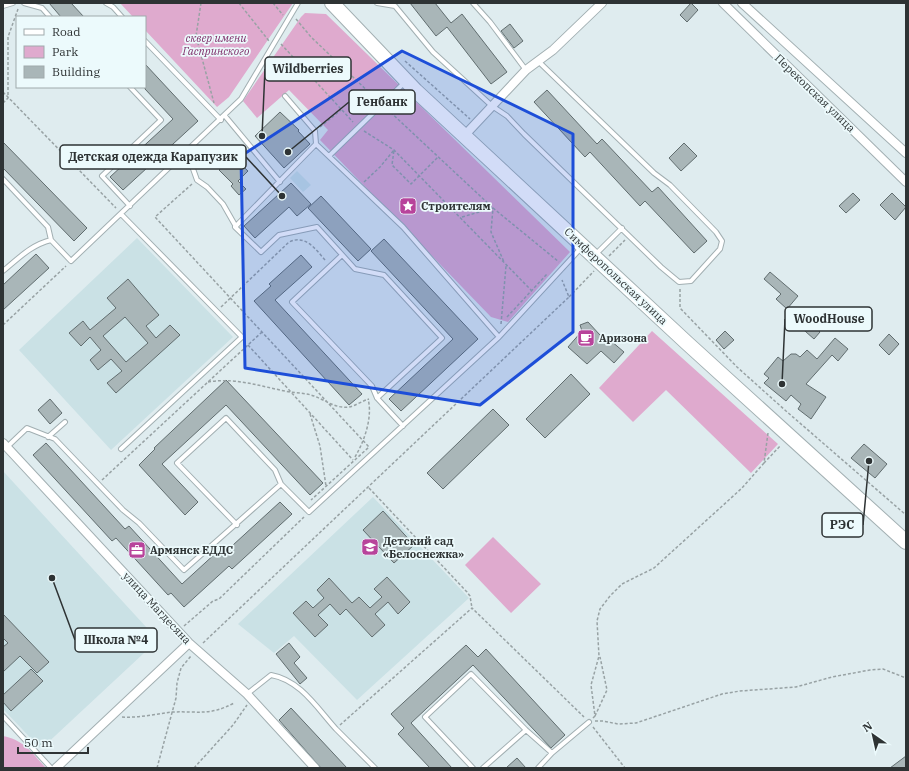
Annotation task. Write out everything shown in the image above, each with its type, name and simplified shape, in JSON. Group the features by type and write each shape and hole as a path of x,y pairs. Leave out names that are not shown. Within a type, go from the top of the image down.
{"highway":[{"name":"Симферопольская улица","path":"332,3 405,81 595,255 687,343 906,542"}],"street":[{"path":"464,136 526,70 553,50 602,3"},
{"name":"Перекопская улица","path":"723,3 906,182"},
{"name":"Перекопская улица","path":"742,3 906,153"},
{"name":"улица Магдесяна","path":"5,445 189,643 249,696 315,768"},
{"path":"56,768 189,643"}],"lane":[{"path":"3,6 13,3"},
{"path":"24,3 42,8 49,16"},
{"path":"106,3 113,7 121,16"},
{"path":"3,179 48,227 51,240 71,261 221,120 241,99 277,40 290,13 298,3"},
{"path":"378,3 395,6 433,52 492,106 507,116 679,282 691,281 720,249 722,241 716,232 670,185 654,173 538,61"},
{"path":"473,3 490,22 526,70"},
{"path":"146,42 221,120"},
{"path":"329,156 405,81"},
{"path":"130,206 102,176 161,120 131,88"},
{"path":"285,96 315,131 316,144 359,187 403,227 499,337"},
{"path":"224,116 280,182"},
{"path":"235,224 280,182 316,144"},
{"path":"187,152 197,180 208,187 223,204 235,224 235,227 261,252 279,235 316,227 355,269 384,275 442,338 377,398"},
{"path":"121,214 242,337 121,449"},
{"path":"595,255 622,228"},
{"path":"3,270 30,248 41,242 51,240"},
{"path":"237,525 177,463 226,418 275,470 281,484 309,512 499,337 584,245"},
{"path":"342,255 292,302 372,386 377,398 403,426"},
{"path":"48,437 65,422"},
{"path":"5,445 27,428 55,439 123,510 139,523 184,570 215,541 237,525 281,484"},
{"path":"473,768 425,716 471,674 526,730 552,753"},
{"path":"249,696 271,675 281,677 292,683 304,692 375,768"},
{"path":"3,716 51,768"},
{"path":"538,768 552,753 589,722"},
{"path":"483,768 526,730"}],"path":[{"path":"201,3 196,36 215,106"},
{"path":"239,3 269,41"},
{"path":"274,3 284,17"},
{"path":"3,103 8,98 8,37 18,9"},
{"path":"290,13 311,37 493,208 559,262 531,290 502,324 506,266 491,232 493,208"},
{"path":"277,40 340,110 359,128 394,150 531,290"},
{"path":"404,60 476,124"},
{"path":"3,92 121,214"},
{"path":"315,131 340,110"},
{"path":"394,150 392,165 411,184 438,157"},
{"path":"359,187 380,167 394,150"},
{"path":"197,180 155,217 369,446 309,501"},
{"path":"461,218 493,208"},
{"path":"217,311 289,242 295,240 308,241 331,265"},
{"path":"3,324 71,261"},
{"path":"157,768 176,698 177,683 182,668 196,649 569,297 556,265"},
{"path":"679,282 680,308 694,324 786,411 906,515"},
{"path":"98,484 262,332"},
{"path":"248,345 354,460"},
{"path":"208,382 224,379 242,381 315,396 328,403 349,407 368,399 377,398"},
{"path":"354,460 364,441 370,405 368,399"},
{"path":"310,413 320,446 326,486"},
{"path":"764,463 769,428"},
{"path":"589,722 595,716 607,690 600,656 597,622 600,609 622,584 654,568 742,488 784,442"},
{"path":"369,487 467,592 470,596 472,608"},
{"path":"178,631 213,601 219,599 309,512"},
{"path":"595,716 591,685 600,656"},
{"path":"589,722 603,721 618,724 636,723 722,694 740,691 796,687 832,677 870,670 883,669 906,678"},
{"path":"194,768 233,725 249,696"},
{"path":"110,717 125,717 172,712 196,713 220,710 234,702"}],"highlighted area":[{"path":"402,51 573,134 573,332 480,405 245,368 241,156"}],"shaded area":[{"path":"297,171 311,185 303,192 290,178"},
{"path":"137,238 233,337 111,450 19,350"},
{"path":"3,471 158,640 41,749 3,709"},
{"name":"Детский сад «Белоснежка»","path":"373,497 469,598 357,700 294,636 274,653 238,624"}],"green space":[{"name":"сквер имени Гаспринского","path":"120,3 293,3 229,97 217,107 146,31 146,16 132,16"},
{"path":"305,13 326,14 570,252 508,322 491,317 320,140 328,130 289,90 257,118 243,101"},
{"path":"652,331 778,444 751,473 666,390 633,422 599,388"},
{"path":"493,537 541,584 511,613 465,565"},
{"path":"3,736 22,744 32,752 46,768 3,768"}],"building":[{"path":"49,3 71,3 83,16 60,16"},
{"path":"410,3 435,3 451,23 462,14 507,72 491,84 447,27 436,36"},
{"path":"691,3 698,10 687,22 680,15"},
{"path":"510,24 523,41 514,48 501,31"},
{"path":"146,65 198,121 123,190 110,177 173,119 145,89"},
{"path":"547,90 597,144 602,139 652,192 658,187 707,241 694,253 645,201 640,206 590,152 585,157 534,102"},
{"path":"280,112 299,130 298,131 310,144 284,168 255,136"},
{"path":"3,142 87,228 74,241 3,168"},
{"path":"684,143 697,156 681,171 669,158"},
{"path":"233,157 248,171 238,181 246,189 239,195 231,186 233,184 219,170"},
{"path":"291,183 311,204 297,216 289,207 255,238 244,226"},
{"path":"853,193 860,200 846,213 839,206"},
{"path":"892,193 906,207 895,220 880,205"},
{"path":"321,196 371,249 358,261 308,208"},
{"path":"384,239 478,339 401,411 389,399 453,339 371,251"},
{"path":"36,254 49,268 3,310 3,285"},
{"path":"301,255 312,267 275,300 362,394 349,405 254,301 271,286 269,284"},
{"path":"770,272 798,296 787,309 776,299 781,294 764,279"},
{"path":"128,279 159,315 146,326 156,338 170,325 180,335 116,393 107,383 122,371 111,359 98,370 90,360 101,350 90,337 81,346 69,333 83,321 90,330 116,308 107,298","holes":["125,317 148,343 126,362 103,336"]},
{"path":"804,316 820,332 814,339 797,324"},
{"path":"588,322 600,335 604,335 624,352 614,363 601,351 587,364 568,347 582,331 580,325"},
{"path":"725,331 734,340 724,349 716,340"},
{"path":"889,334 899,344 889,355 879,345"},
{"path":"835,338 848,349 838,361 832,355 806,384 826,397 811,419 798,409 801,404 791,395 786,401 764,383 769,378 764,374 778,357 783,361 791,354 796,354 800,357 807,350 817,359"},
{"path":"571,374 590,394 545,438 526,419"},
{"path":"226,380 323,483 310,495 226,405 162,464 198,502 185,515 139,465 155,449 154,448"},
{"path":"50,399 62,413 50,424 38,410"},
{"path":"493,409 509,425 443,489 427,473"},
{"path":"46,443 125,529 129,526 182,584 217,552 221,556 280,502 292,514 232,569 229,566 184,607 171,593 168,595 116,538 112,541 33,455"},
{"path":"864,444 887,464 875,478 851,458"},
{"path":"383,511 414,545 394,563 363,530"},
{"path":"387,577 410,602 398,614 388,602 375,614 385,625 372,637 346,609 340,615 330,604 318,615 328,625 315,637 293,613 306,601 313,608 324,598 317,590 329,578 352,603 359,597 370,608 382,597 374,589"},
{"path":"3,614 49,662 37,673 20,656 3,672 3,647 8,643 3,638"},
{"path":"289,643 300,657 294,663 307,678 300,684 276,654"},
{"path":"466,645 478,657 486,649 565,735 551,748 473,665 411,723 452,768 430,768 398,734 404,728 391,714"},
{"path":"31,669 43,681 11,711 3,702 3,695"},
{"path":"291,708 347,768 321,768 279,720"},
{"path":"906,756 906,768 890,768"},
{"path":"517,758 526,768 506,768"}],"place":[{"name":"Wildberries","path":"262,136"},
{"name":"Генбанк","path":"288,152"},
{"name":"Детская одежда Карапузик","path":"282,196"},
{"name":"Строителям","path":"408,206"},
{"name":"Аризона","path":"586,338"},
{"name":"WoodHouse","path":"782,384"},
{"name":"РЭС","path":"869,461"},
{"name":"Детский сад «Белоснежка»","path":"370,547"},
{"name":"Армянск ЕДДС","path":"137,550"},
{"name":"Школа №4","path":"52,578"}]}
